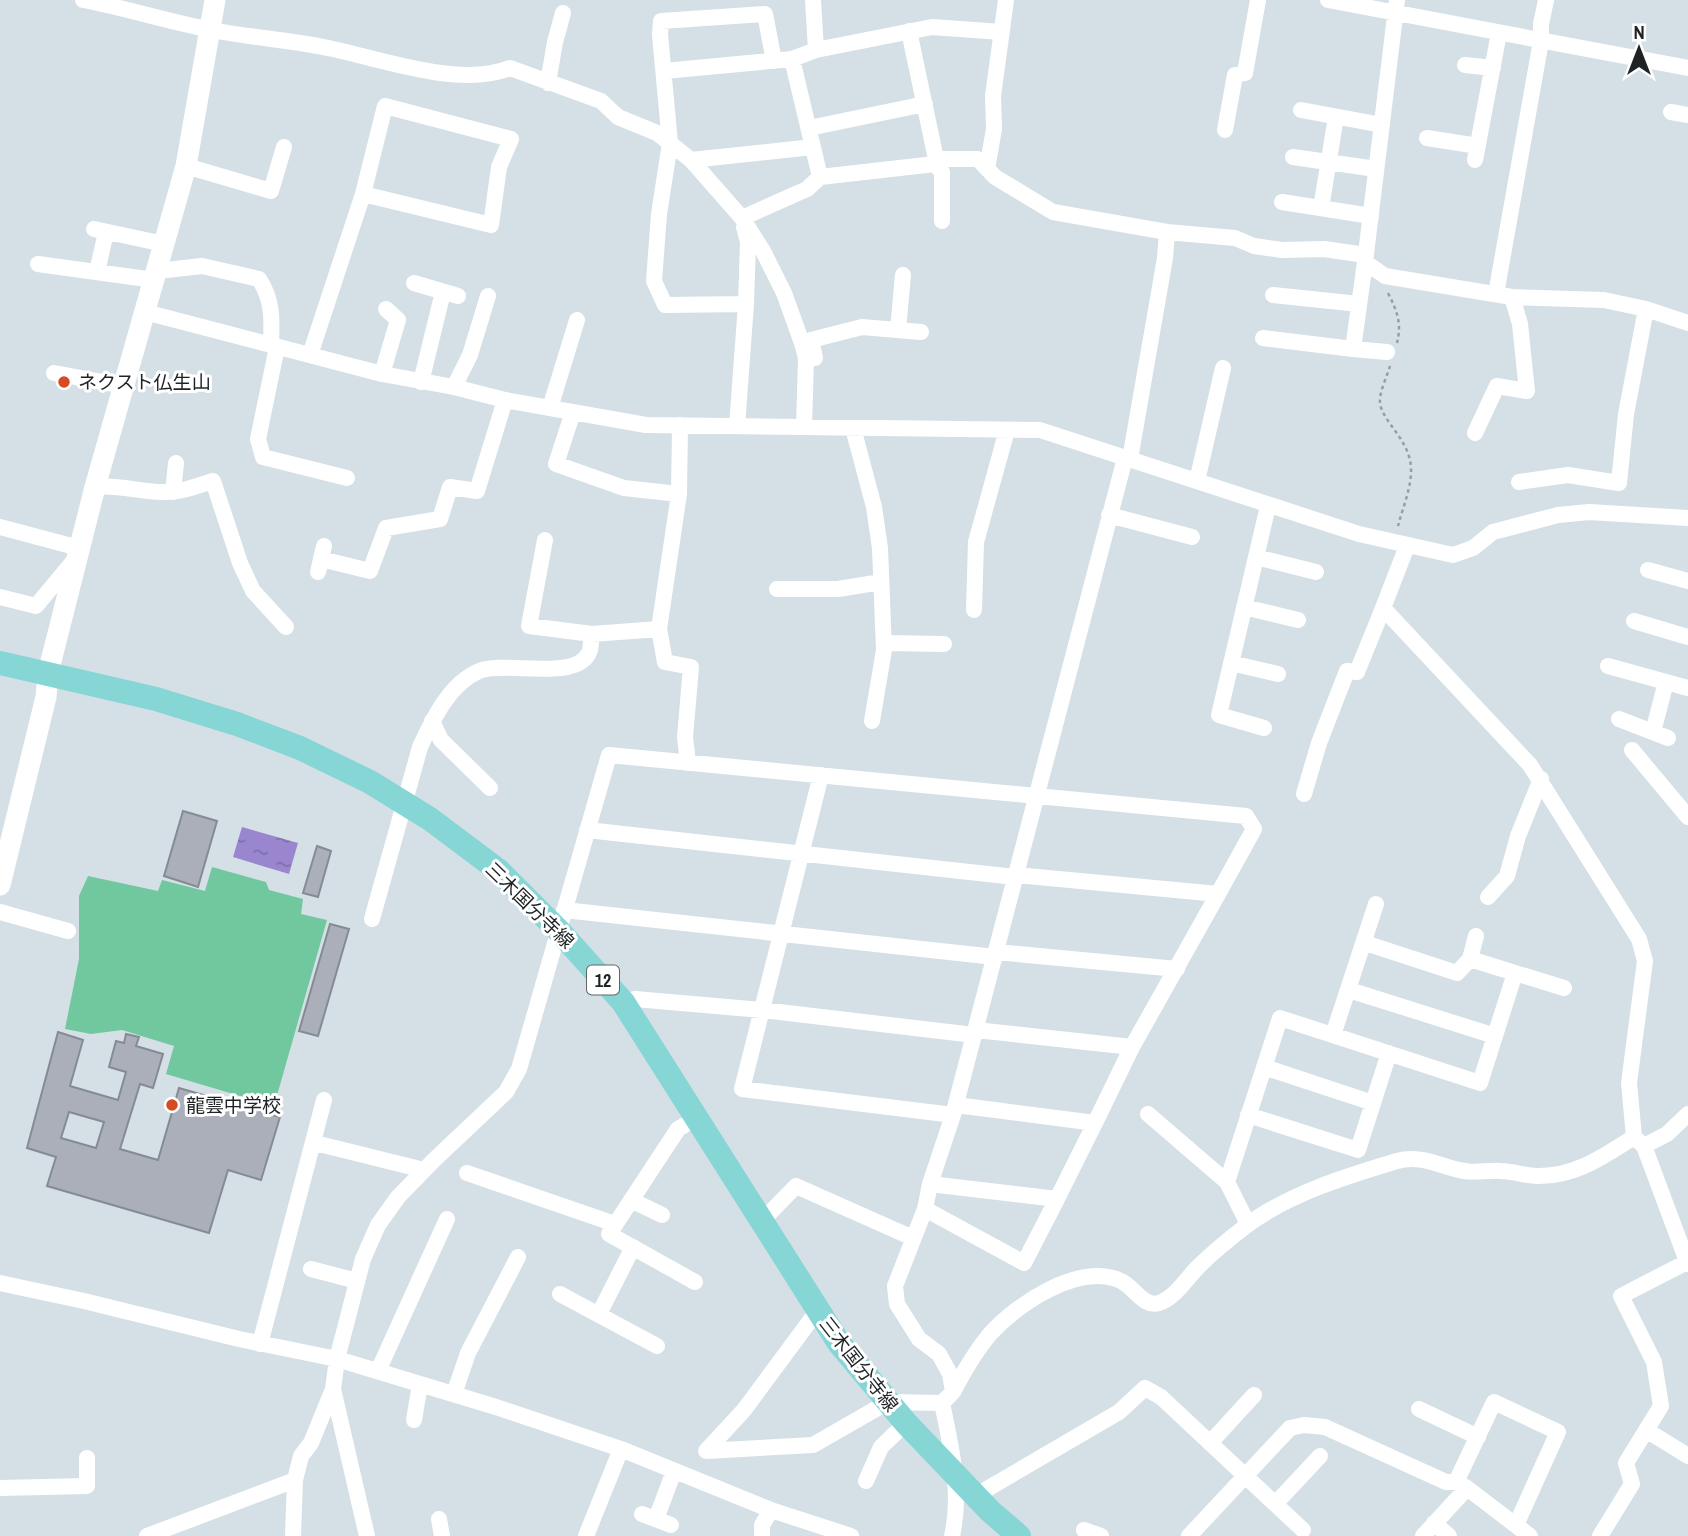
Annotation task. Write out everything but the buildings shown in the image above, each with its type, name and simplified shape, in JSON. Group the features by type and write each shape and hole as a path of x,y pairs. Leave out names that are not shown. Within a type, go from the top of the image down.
{"main road":[{"name":"三木国分寺線","path":"0,663 156,699 237,724 300,748 370,782 404,803 498,870 561,920 623,1002 839,1343 906,1423 975,1496 1019,1536"}],"street":[{"path":"0,885 78,552 186,166 215,0"},
{"path":"813,0 816,50"},
{"path":"988,169 994,129 993,96 1006,0"},
{"path":"1225,130 1234,75 1245,73 1258,0"},
{"path":"1332,0 1396,7 1499,33 1688,68"},
{"path":"1496,293 1546,0"},
{"path":"89,1 210,30 331,49 382,62 461,75 495,74 510,68 601,101 618,117 657,133 691,160 742,218 763,251 784,293 806,358 809,427"},
{"path":"1353,349 1396,7"},
{"path":"548,83 563,13"},
{"path":"746,304 665,305 654,281 659,214 670,143 661,22 765,14 775,61"},
{"path":"664,71 792,59 816,50 932,27 1002,32"},
{"path":"909,31 936,161 942,172 942,221"},
{"path":"1427,138 1476,153 1499,33"},
{"path":"792,59 820,177"},
{"path":"1465,65 1493,68"},
{"path":"809,128 925,104"},
{"path":"310,355 363,194 386,106 511,139 499,167 491,225 363,194"},
{"path":"1301,110 1382,125"},
{"path":"1671,112 1688,115"},
{"path":"1321,208 1336,117"},
{"path":"691,160 813,146"},
{"path":"186,166 271,191 284,147"},
{"path":"1293,157 1376,169"},
{"path":"742,218 807,189 820,177 936,161 978,159 995,177 1053,212 1167,232 1235,238 1254,246 1282,250 1324,249 1365,258 1385,276 1513,297 1604,300 1646,309 1688,323"},
{"path":"1282,202 1370,216"},
{"path":"737,426 748,242 742,218"},
{"path":"97,272 100,230 164,244"},
{"path":"952,1536 957,1492 953,1473 948,1397 950,1374 939,1354 919,1339 897,1304 895,1286 925,1209 930,1184 955,1110 1035,795 1109,515 1127,459 1166,258 1167,232"},
{"path":"38,264 97,272 155,275 202,266 259,279 268,292 274,346 258,439 263,457 347,478"},
{"path":"898,330 903,275"},
{"path":"414,284 450,294 421,382"},
{"path":"1273,295 1359,304"},
{"path":"454,387 470,355 488,296"},
{"path":"1475,433 1497,386 1528,391 1520,324 1513,297"},
{"path":"382,374 398,320 386,309"},
{"path":"1519,482 1569,475 1619,483 1626,414 1646,309"},
{"path":"145,312 382,374 454,387 505,400 646,425 1040,430 1268,506 1400,544 1453,555 1473,548 1493,531 1558,516 1590,512 1688,518"},
{"path":"550,408 577,320"},
{"path":"809,427 815,355 811,340 862,327 921,332"},
{"path":"1263,338 1391,356"},
{"path":"571,345 587,348"},
{"path":"1197,481 1223,369"},
{"path":"54,373 124,386"},
{"path":"321,559 370,571 386,528 440,519 443,485 483,492 505,400"},
{"path":"573,412 556,464 624,488 679,494"},
{"path":"680,425 679,494 659,629 665,662 691,667 685,737 688,763"},
{"path":"853,428 874,507 881,582 884,643 872,721"},
{"path":"974,610 976,542 1007,430"},
{"path":"173,492 176,463"},
{"path":"95,487 113,485 173,492 213,481 240,563 253,592 286,627"},
{"path":"1264,728 1219,715 1268,506"},
{"path":"1109,515 1192,537"},
{"path":"0,527 78,552"},
{"path":"545,540 529,626 592,634 659,629"},
{"path":"1304,794 1347,671 1357,671 1383,608 1400,544"},
{"path":"0,597 36,606 78,552"},
{"path":"1256,556 1316,572"},
{"path":"1648,570 1688,581"},
{"path":"777,589 838,589 881,582"},
{"path":"1244,607 1298,620"},
{"path":"1383,608 1531,765 1639,939 1646,961 1629,1083 1639,1141 1687,1263 1621,1296 1654,1362 1661,1406 1626,1464 1632,1484 1600,1536"},
{"path":"1634,621 1688,637"},
{"path":"372,919 420,747 432,721 450,693 475,673 492,666 564,669 579,664 590,653 592,634"},
{"path":"884,643 943,644"},
{"path":"1231,663 1279,674"},
{"path":"1608,666 1688,688"},
{"path":"1619,719 1661,735 1666,682"},
{"path":"432,721 441,740 490,788"},
{"path":"1632,750 1688,817"},
{"path":"293,1536 295,1480 301,1456 311,1443 333,1389 337,1359 363,1259 378,1225 398,1197 506,1093 519,1069 609,755 1246,816 1254,830 1132,1048 1024,1263 925,1209"},
{"path":"821,775 742,1088 1095,1123"},
{"path":"1488,897 1507,876 1518,836 1541,779"},
{"path":"587,830 1015,876 1219,894"},
{"path":"1333,1035 1376,904"},
{"path":"0,912 68,932"},
{"path":"561,920 781,933 1177,970"},
{"path":"1365,943 1457,973 1470,959 1476,936"},
{"path":"1470,959 1564,988"},
{"path":"1227,1182 1280,1018 1480,1083 1515,973"},
{"path":"1349,990 1495,1036"},
{"path":"623,1002 635,999 762,1010 1132,1048"},
{"path":"1364,1173 1357,1157 1358,1150 1389,1054"},
{"path":"1264,1067 1373,1102"},
{"path":"260,1344 324,1100"},
{"path":"1148,1114 1227,1182 1248,1224"},
{"path":"948,1397 971,1358 991,1333 1013,1312 1062,1283 1085,1277 1106,1276 1122,1281 1147,1303 1157,1304 1168,1299 1217,1250 1248,1224 1302,1194 1400,1160 1420,1159 1463,1171 1503,1171 1536,1176 1562,1174 1585,1167 1639,1141 1667,1134 1688,1114"},
{"path":"1248,1115 1358,1150"},
{"path":"695,1282 609,1234 678,1129 698,1117"},
{"path":"319,1144 425,1170"},
{"path":"467,1173 615,1224"},
{"path":"930,1184 1056,1199"},
{"path":"762,1221 796,1186 913,1238"},
{"path":"631,1200 662,1215"},
{"path":"378,1371 447,1219"},
{"path":"599,1314 633,1247"},
{"path":"454,1394 468,1353 518,1257"},
{"path":"312,1269 357,1281"},
{"path":"0,1283 260,1344 337,1359 378,1371 621,1449 771,1510 851,1536"},
{"path":"560,1294 657,1346"},
{"path":"818,1310 744,1410 706,1451 800,1448 813,1445 888,1402 948,1397"},
{"path":"414,1420 420,1384"},
{"path":"975,1496 1119,1412 1145,1388 1161,1396 1303,1530"},
{"path":"333,1389 367,1536"},
{"path":"1210,1443 1254,1395"},
{"path":"1423,1536 1461,1485 1494,1402 1558,1432 1516,1525"},
{"path":"1419,1409 1478,1437"},
{"path":"866,1481 881,1447 906,1423"},
{"path":"1189,1536 1290,1428 1304,1425 1325,1427 1446,1482 1461,1485 1530,1536"},
{"path":"1646,1430 1688,1456"},
{"path":"586,1536 621,1449"},
{"path":"1275,1504 1320,1456"},
{"path":"0,1488 87,1486 87,1458"},
{"path":"656,1519 674,1471"},
{"path":"146,1536 295,1480"},
{"path":"762,1536 762,1525 771,1510"},
{"path":"439,1519 442,1536"},
{"path":"1434,1523 1449,1536"},
{"path":"1084,1530 1101,1536"}],"path":[{"path":"1385,276 1386,288 1399,316 1400,328 1380,407 1405,444 1411,468 1400,544"}],"green space":[{"path":"212,867 266,882 269,890 303,899 301,914 327,920 274,1106 166,1074 174,1046 122,1030 91,1034 65,1029 79,959 79,896 88,876 158,891 162,880 205,891"}],"water":[{"path":"242,827 298,843 289,874 233,857"}],"place":[{"name":"ネクスト仏生山","path":"64,382"},
{"name":"龍雲中学校","path":"172,1105"}]}
